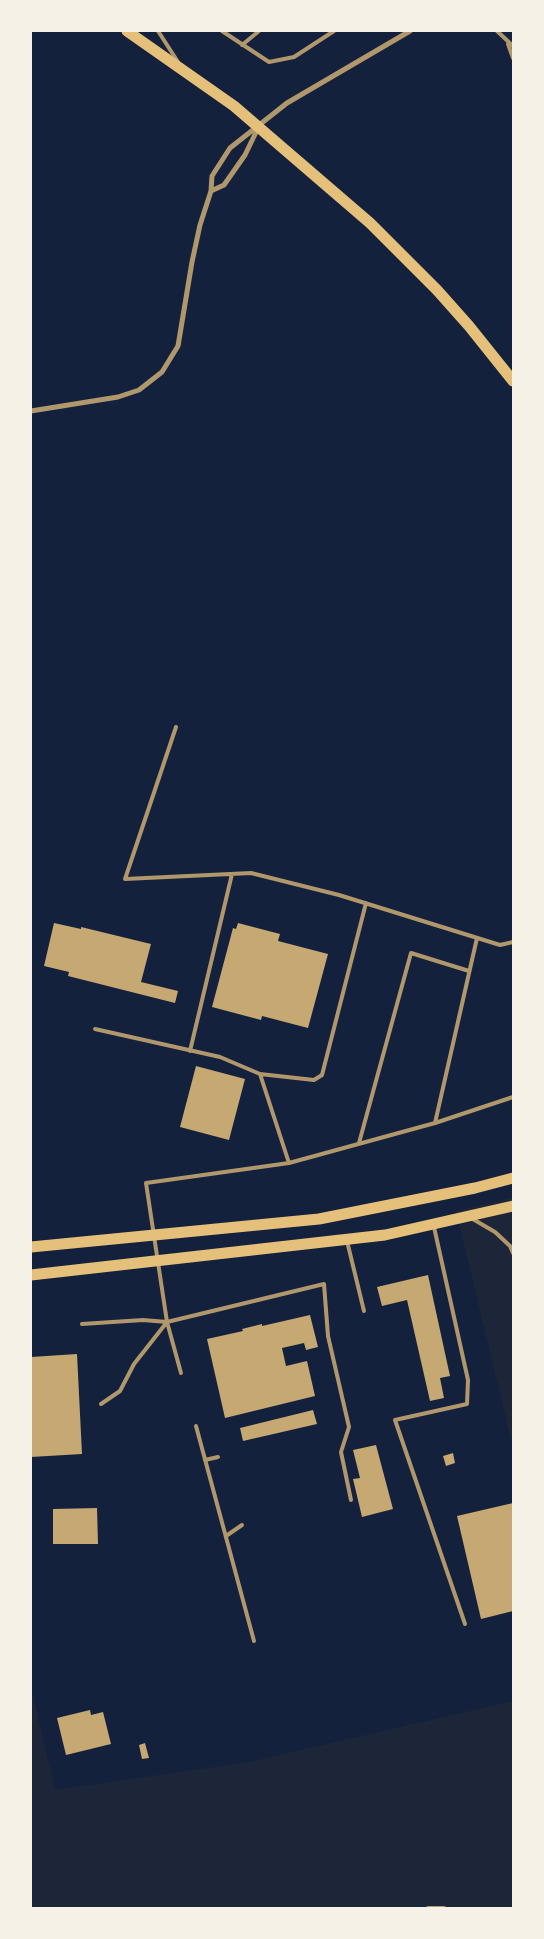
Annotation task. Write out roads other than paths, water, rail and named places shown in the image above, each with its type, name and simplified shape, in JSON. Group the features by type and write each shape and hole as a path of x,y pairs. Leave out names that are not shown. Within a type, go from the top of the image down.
{"main road":[{"path":"128,31 180,66 259,125 343,198 404,255 469,326 513,381"},
{"path":"31,1247 320,1219 475,1188 513,1178"},
{"path":"31,1275 385,1235 513,1206"}],"street":[{"path":"31,411 118,397 139,390 162,372 178,346 200,225 211,192 212,176 230,148 287,103 410,31"},
{"path":"211,192 224,185 245,155 259,125"}],"lane":[{"path":"158,31 180,66"},
{"path":"222,31 269,62 294,57 334,31"},
{"path":"242,45 259,31"},
{"path":"497,31 508,44 513,58"},
{"path":"508,44 513,46"},
{"path":"176,727 125,879 252,874 366,903 500,945 513,942"},
{"path":"190,1050 232,874"},
{"path":"95,1030 220,1057 260,1074 314,1080 322,1074 366,903"},
{"path":"434,1123 477,938"},
{"path":"359,1143 410,953 469,971"},
{"path":"260,1074 288,1163"},
{"path":"181,1373 168,1322 146,1184 288,1163 434,1123 513,1098"},
{"path":"469,1217 495,1232 510,1246 513,1253"},
{"path":"434,1224 468,1380 467,1404 395,1420 465,1624"},
{"path":"347,1240 364,1311"},
{"path":"82,1324 143,1320 168,1322 324,1284 328,1336 349,1427 341,1452 351,1500"},
{"path":"101,1404 120,1391 134,1364 168,1322"},
{"path":"196,1426 254,1641"},
{"path":"205,1460 218,1457"},
{"path":"226,1536 242,1525"},
{"path":"428,1908 444,1908"}]}
